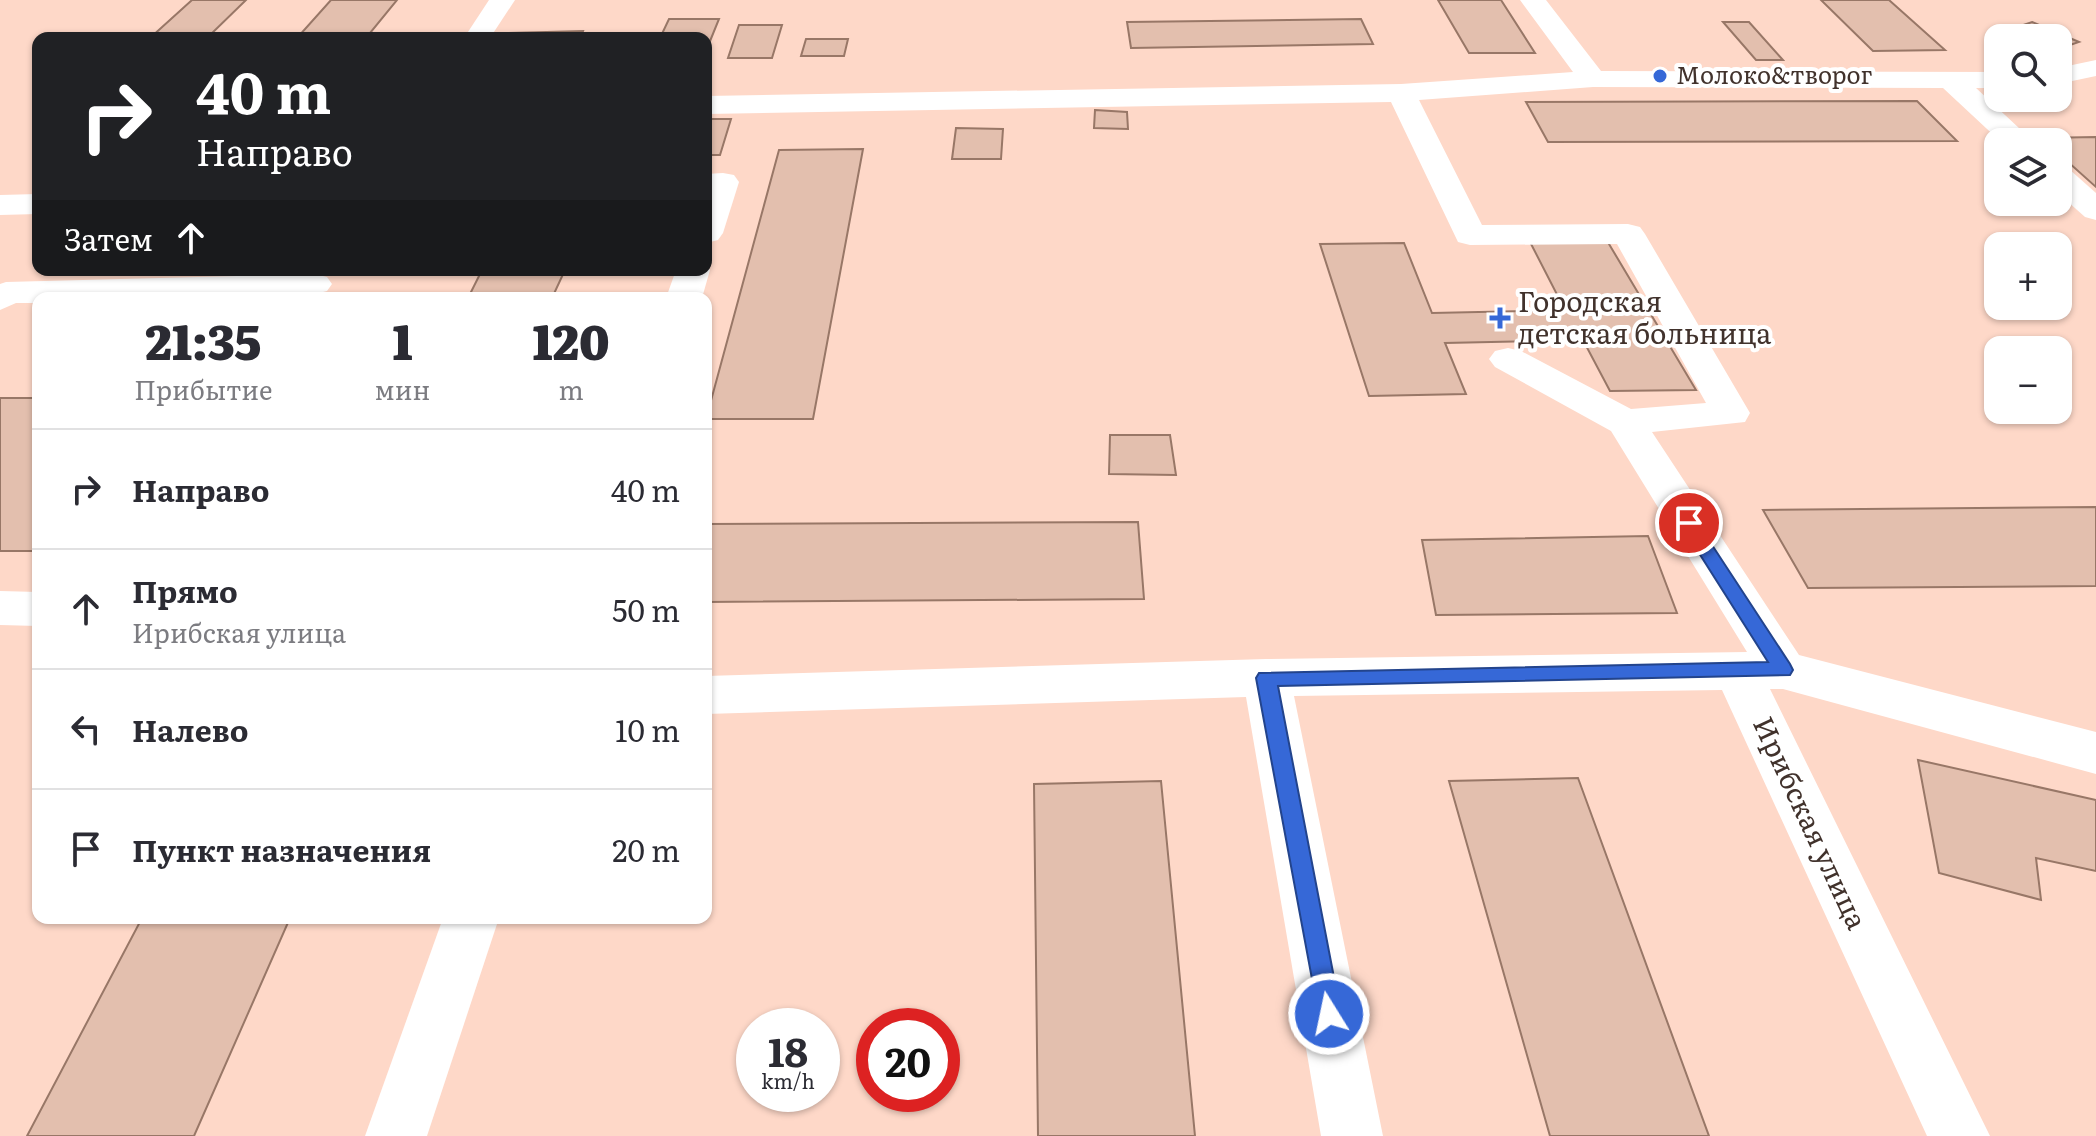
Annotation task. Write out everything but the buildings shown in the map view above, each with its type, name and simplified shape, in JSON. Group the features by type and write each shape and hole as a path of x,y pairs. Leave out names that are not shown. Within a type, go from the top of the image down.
{"street":[{"path":"481,32 502,0"},
{"path":"1533,0 1593,79"},
{"path":"2072,73 2096,68"},
{"path":"712,105 1401,93 1593,79 1984,80"},
{"path":"1951,81 2003,128"},
{"path":"1401,93 1470,235 1628,234 1731,413 1625,422"},
{"path":"712,183 723,182 712,215"},
{"path":"2072,189 2096,210"},
{"path":"0,205 32,204"},
{"path":"40,292 315,284"},
{"path":"0,299 6,293 32,292"},
{"path":"712,695 1266,678 1760,670 1625,422 1508,359"},
{"path":"0,608 32,609"},
{"name":"Ирибская улица","path":"1760,670 2096,753"},
{"name":"Ирибская улица","path":"1760,670 1959,1136"},
{"path":"1266,678 1352,1136"},
{"path":"396,1136 469,924"}],"place":[{"name":"Молоко&творог","path":"1660,76"},
{"name":"Городская детская больница","path":"1500,318"}],"route":[{"path":"1329,1014 1266,678 1783,670 1689,523"}]}
